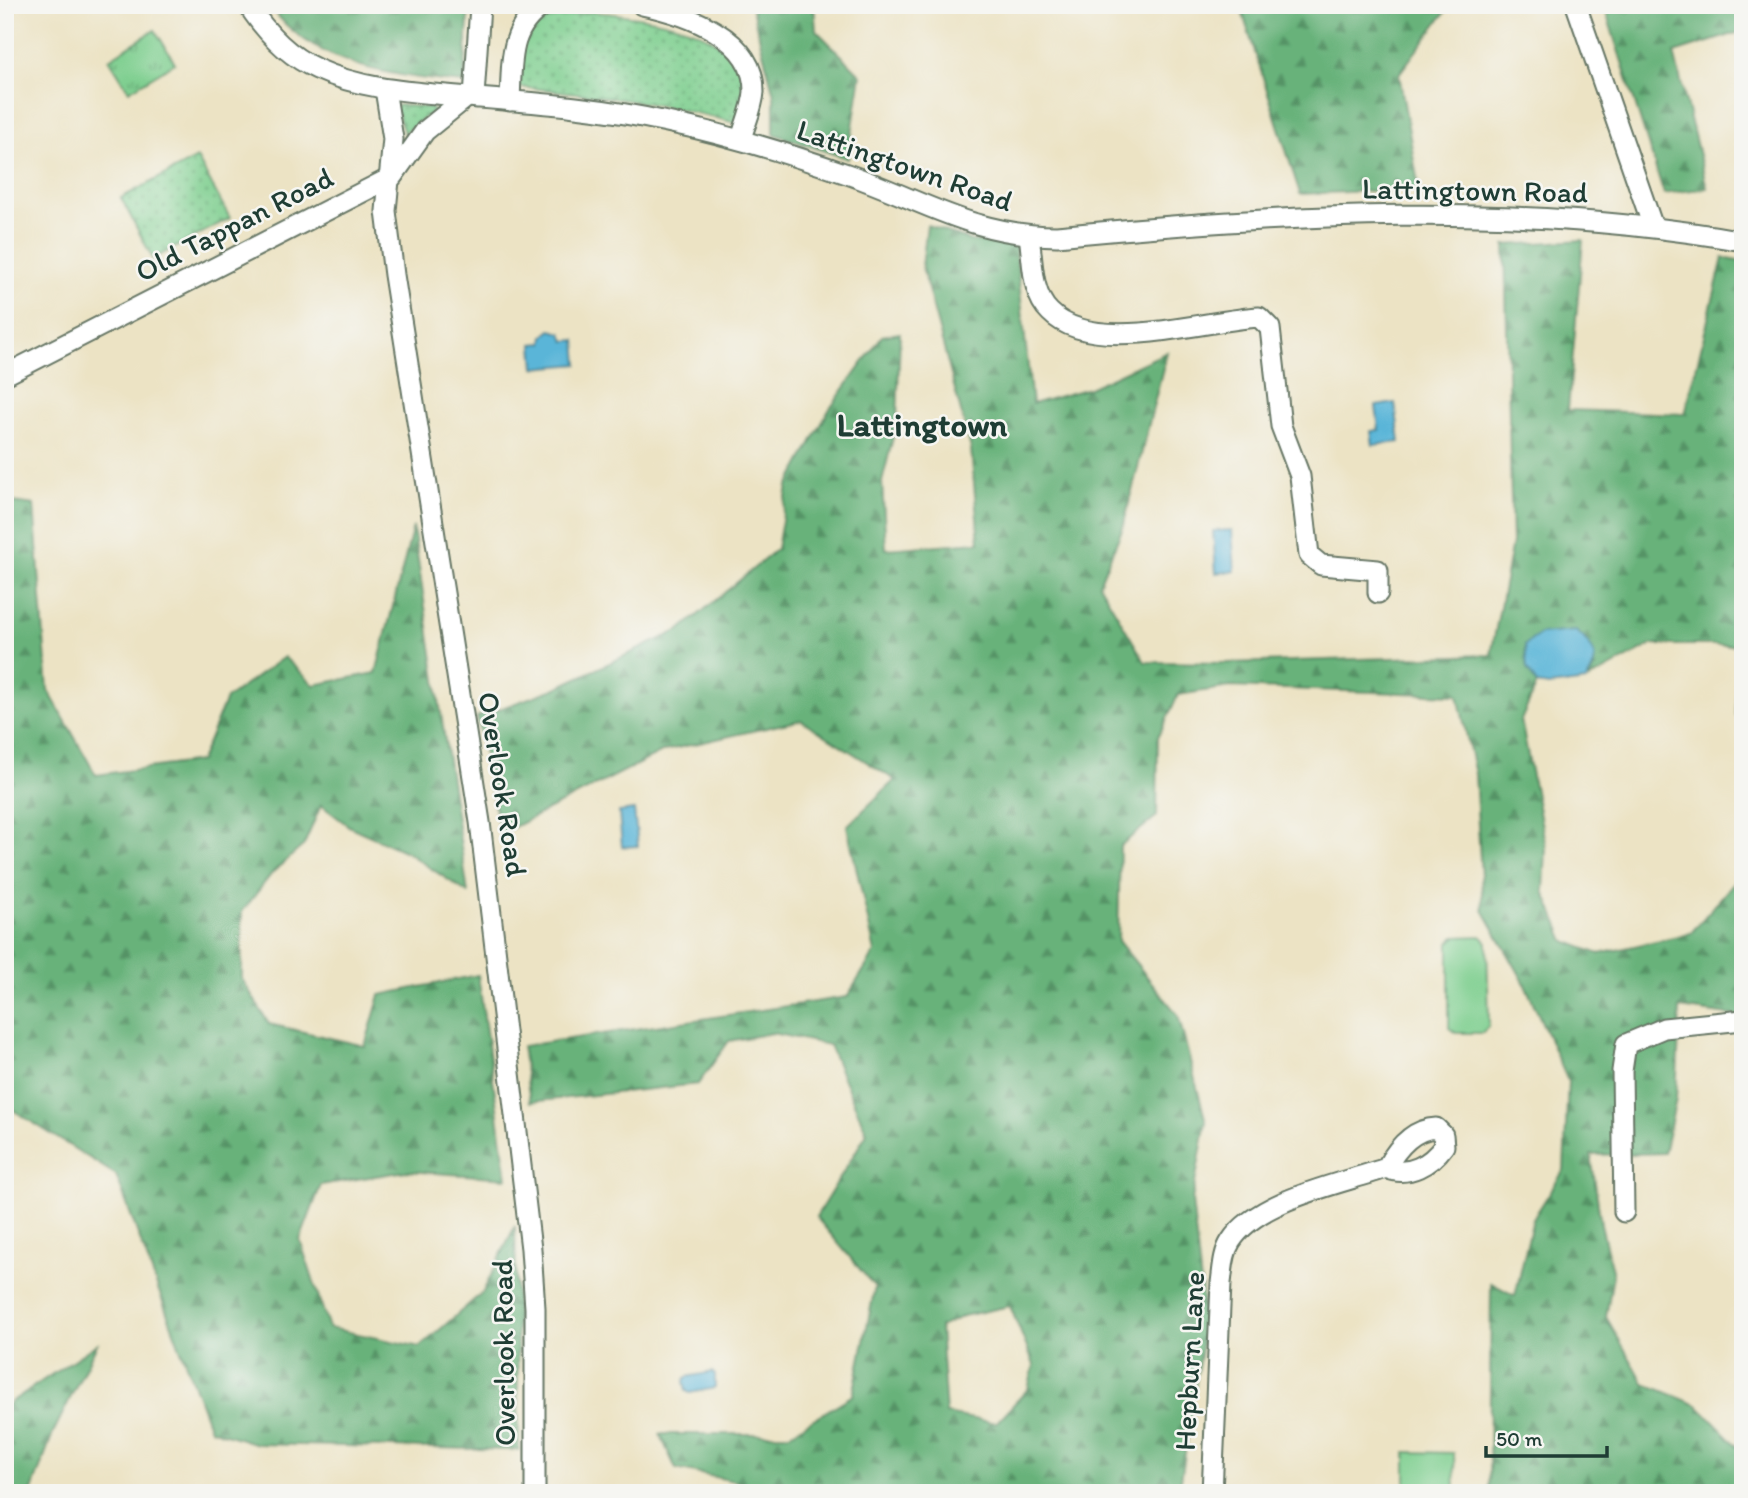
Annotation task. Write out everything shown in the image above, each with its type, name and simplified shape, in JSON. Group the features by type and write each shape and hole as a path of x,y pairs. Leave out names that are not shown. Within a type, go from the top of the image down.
{"street":[{"name":"Lattingtown Road","path":"248,5 269,33 296,57 318,70 385,89 510,101 665,121 741,139 852,176 975,225 1029,236 1302,218 1423,216 1545,217 1653,227 1743,241"},
{"path":"471,97 480,5"},
{"path":"510,101 516,36 531,14 544,5"},
{"path":"642,5 695,21 738,48 746,58 754,94 741,139"},
{"path":"1576,5 1653,227"},
{"name":"Overlook Road","path":"385,89 393,139 392,177 386,211 394,275 480,822 531,1249 535,1308 535,1493"},
{"name":"Old Tappan Road","path":"5,375 392,177 425,131 471,97"},
{"path":"1029,236 1037,289 1049,312 1072,327 1106,334 1259,317 1270,328 1281,426 1300,476 1310,555 1321,565 1378,570 1378,593"},
{"path":"1624,1212 1622,1070 1626,1044 1664,1028 1743,1020"},
{"name":"Hepburn Lane","path":"1212,1493 1221,1283 1224,1258 1230,1241 1252,1219 1280,1204 1386,1168"}],"green space":[{"path":"269,5 469,5 464,83 383,72 331,55 287,26"},
{"path":"751,5 814,5 816,30 861,75 848,159 774,134 774,95"},
{"path":"1240,5 1443,5 1446,11 1399,74 1419,189 1300,194"},
{"path":"1607,5 1743,5 1743,31 1674,53 1707,188 1664,194 1606,12"},
{"path":"591,12 655,20 700,34 719,44 734,58 742,75 743,99 736,123 628,100 518,87 518,52 527,29 549,19"},
{"path":"155,30 175,63 129,91 109,59"},
{"path":"398,105 432,108 433,111 404,133 396,108"},
{"path":"197,158 230,218 153,259 121,198"},
{"path":"927,225 971,241 1015,243 1032,404 1089,388 1167,352 1123,527 1099,584 1145,662 1227,663 1491,655 1512,543 1505,245 1583,240 1568,410 1685,414 1723,258 1743,262 1743,724 1736,715 1737,645 1651,645 1586,681 1595,667 1525,645 1527,669 1537,684 1521,720 1546,847 1544,891 1565,941 1599,954 1691,933 1743,872 1743,1017 1680,1008 1676,1099 1664,1153 1591,1155 1601,1225 1613,1275 1606,1317 1644,1383 1697,1405 1743,1452 1743,1493 1489,1493 1491,1283 1515,1296 1533,1219 1564,1170 1568,1081 1524,982 1483,910 1475,774 1458,695 1230,687 1178,695 1158,737 1157,816 1120,846 1118,941 1178,1015 1206,1122 1192,1200 1205,1322 1179,1493 790,1493 676,1469 660,1434 789,1434 853,1395 875,1287 816,1217 867,1133 829,1045 772,1033 729,1041 698,1084 530,1102 522,1046 847,997 875,952 847,826 895,780 801,720 664,751 500,834 477,717 554,689 680,630 777,549 788,486 829,410 882,336 900,333 897,421 882,482 886,549 979,542 971,449 922,267","holes":["1010,1306 1034,1365 1028,1389 996,1423 946,1414 940,1327 963,1316"]},
{"path":"5,501 34,505 48,690 96,775 200,761 226,699 284,657 314,685 376,673 413,527 468,893 406,852 350,827 321,805 304,845 273,872 242,912 242,979 269,1024 365,1046 380,995 478,975 507,1178 406,1171 321,1185 300,1240 329,1328 420,1347 483,1292 515,1226 519,1450 257,1444 210,1429 116,1175 5,1105"},
{"path":"1481,936 1487,942 1489,1025 1483,1033 1456,1033 1449,1028 1449,943 1455,937"},
{"path":"97,1344 53,1433 31,1493 5,1493 5,1406"},
{"path":"1406,1452 1454,1453 1455,1493 1406,1493"}],"water":[{"path":"551,330 562,333 565,341 576,340 578,364 535,368 533,344 543,343 544,336"},
{"path":"1395,403 1400,442 1373,445 1371,431 1379,430 1376,406"},
{"path":"1232,530 1235,571 1216,573 1213,531"},
{"path":"1576,631 1592,648 1594,654 1594,666 1586,681 1549,686 1537,684 1527,669 1525,645 1540,634"},
{"path":"634,810 638,846 622,847 619,812"},
{"path":"712,1372 715,1375 715,1388 690,1393 686,1391 684,1381 687,1377"}],"district":[{"name":"Lattingtown","path":"922,424"}]}
